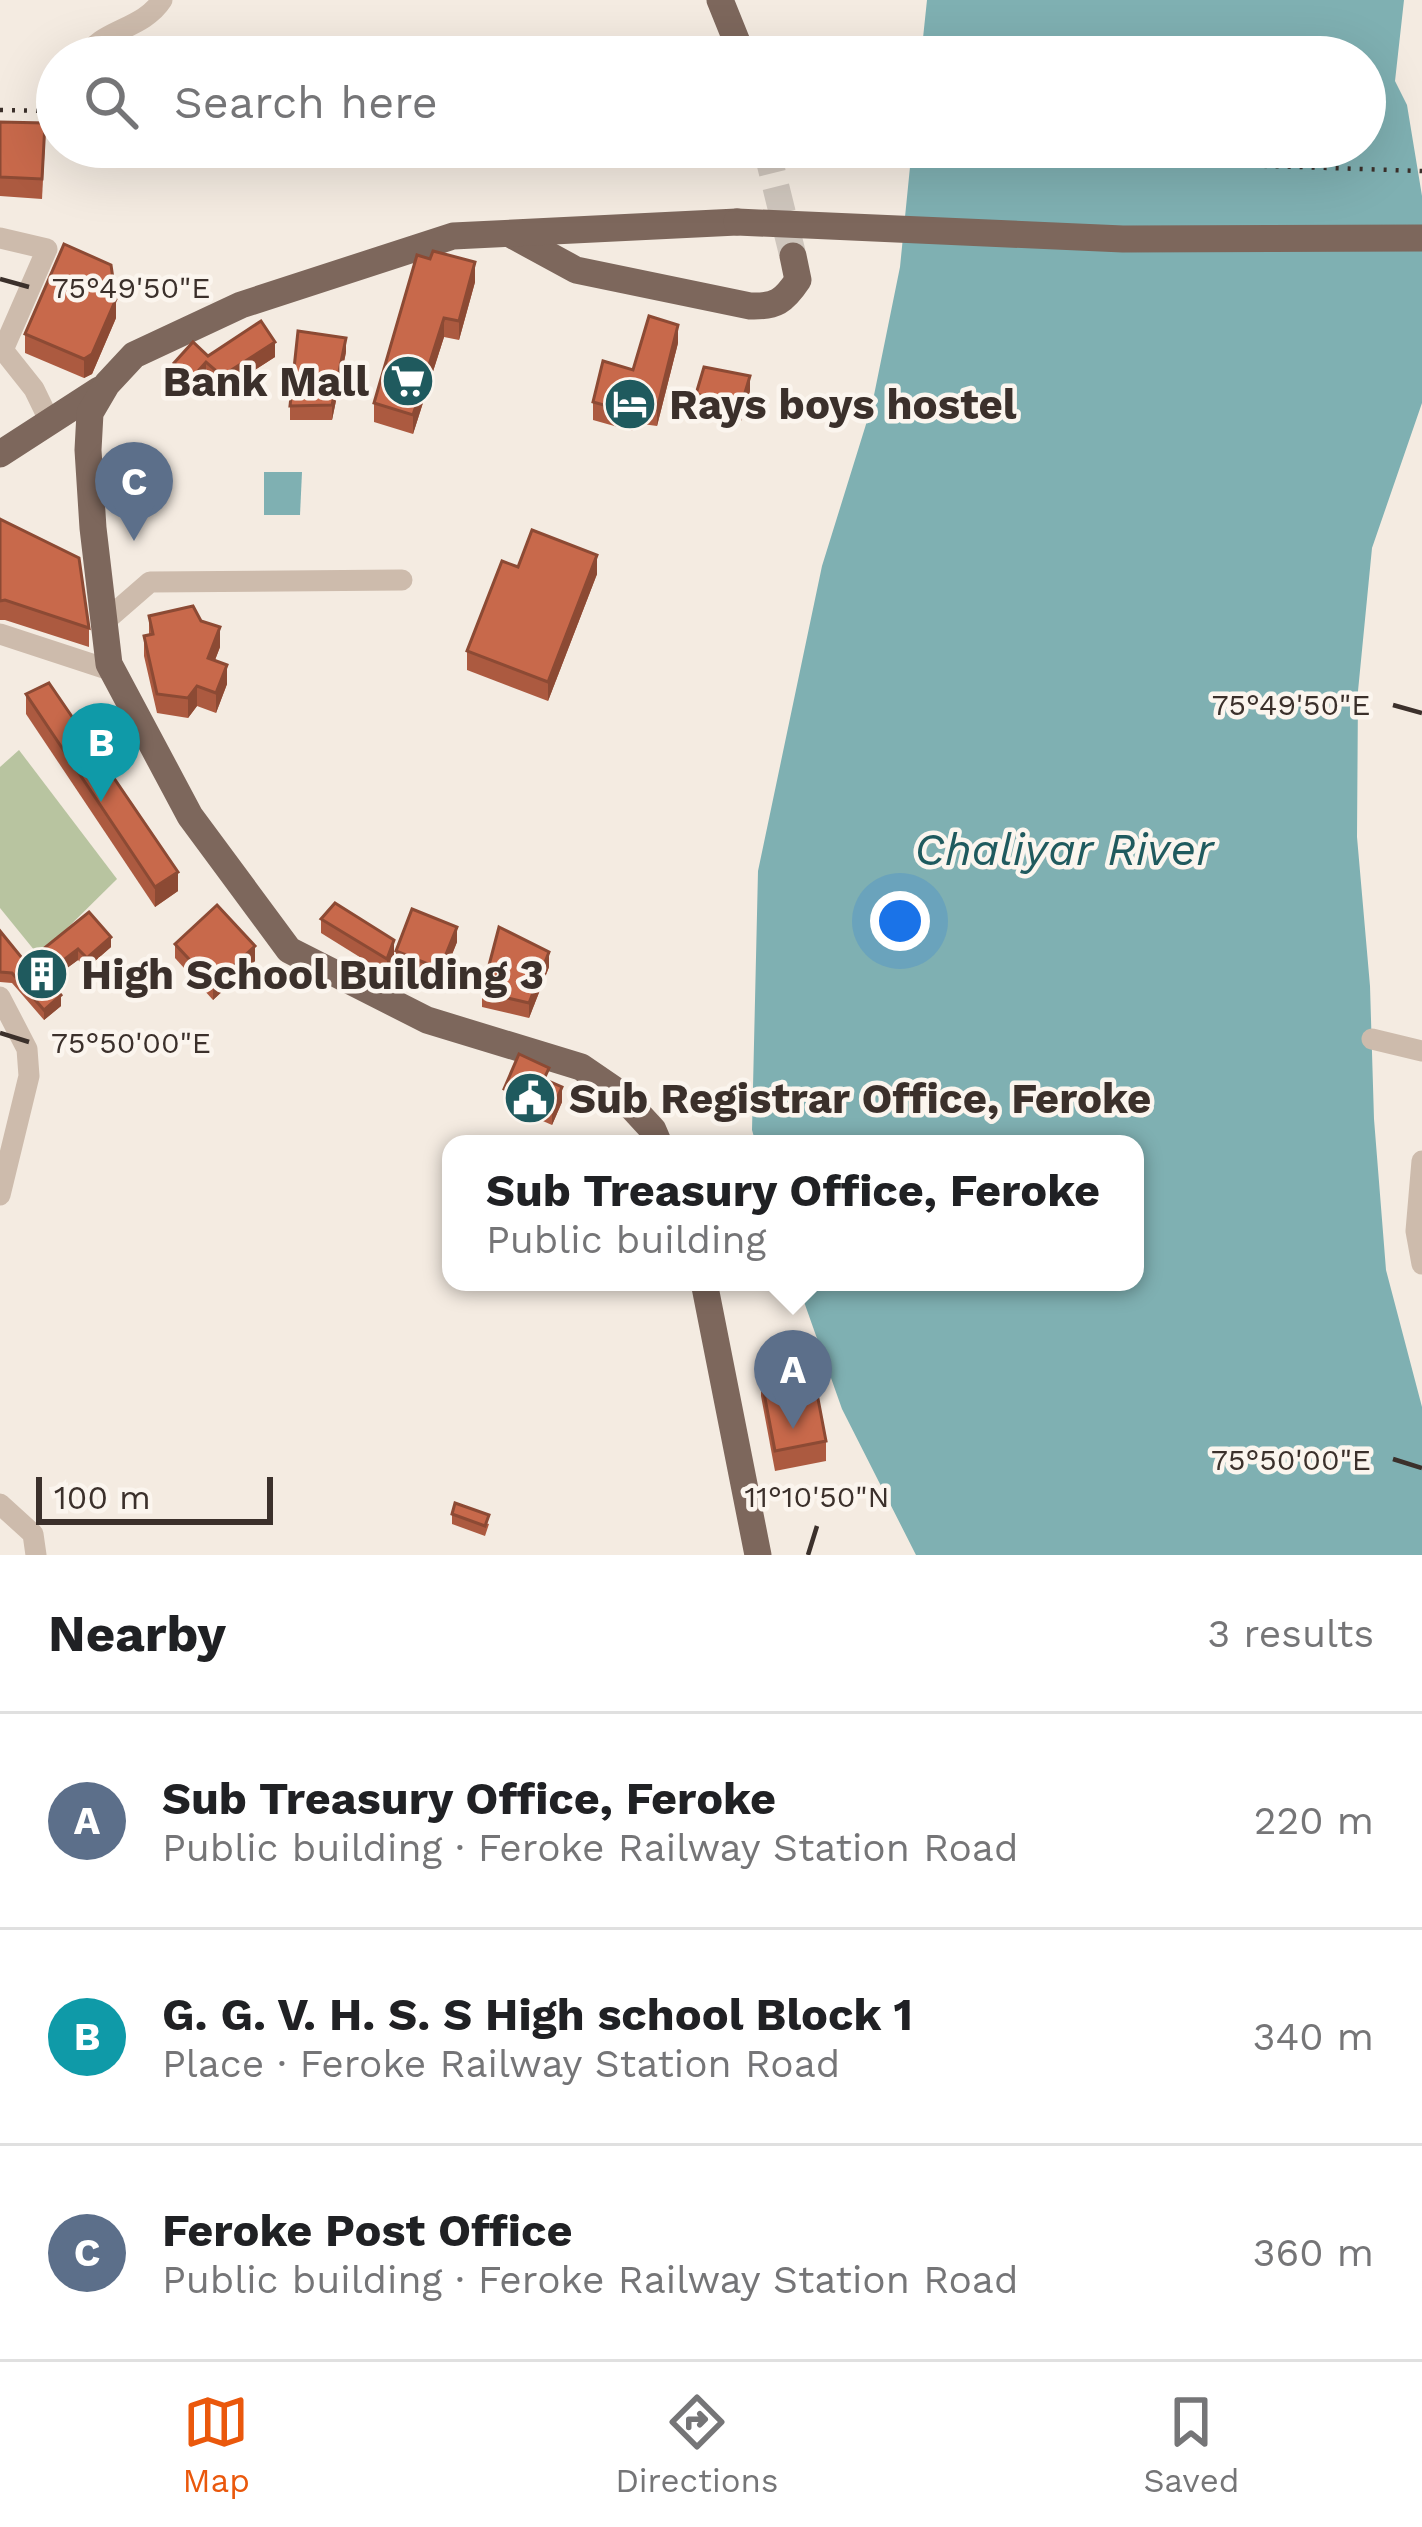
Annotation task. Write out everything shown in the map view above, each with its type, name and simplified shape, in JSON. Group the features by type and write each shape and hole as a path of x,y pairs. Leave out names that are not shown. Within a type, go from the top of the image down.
{"main road":[{"path":"720,0 735,36"},
{"path":"655,1135 619,1093 581,1067 427,1020 289,950 190,816 113,670 88,450 90,412 107,384 134,355 241,305 453,236 737,222 1123,239 1422,238"},
{"path":"508,234 576,271 750,306 770,307 785,299 798,280 793,256"},
{"path":"0,454 107,384"},
{"path":"706,1291 758,1555"}],"street":[{"path":"110,36 153,14 162,0"},
{"path":"0,238 47,249 3,350 34,388 50,422"},
{"path":"104,622 150,582 402,580"},
{"path":"0,634 113,670"},
{"path":"0,997 27,1049 29,1076 0,1195"},
{"path":"1372,1039 1422,1051"},
{"path":"1422,1161 1416,1231 1422,1264"},
{"path":"0,1504 33,1534 36,1555"}],"green space":[{"path":"19,750 117,879 39,956 0,908 0,767"}],"water":[{"name":"Chaliyar River","path":"927,0 1404,0 1395,81 1407,105 1422,196 1422,403 1372,548 1358,691 1357,837 1386,1270 1422,1407 1422,1555 916,1555 842,1409 800,1291 1144,1291 1144,1135 753,1135 752,1130 758,871 822,566 872,405 900,267 910,168 1386,168 1386,36 923,36"},
{"path":"264,472 302,472 300,515 264,515"}],"building":[{"path":"0,122 36,123 36,168 43,168 42,179 0,177"},
{"path":"64,244 111,265 116,299 92,354 84,359 25,334"},
{"name":"Bank Mall","path":"433,251 475,262 459,321 444,318 413,415 374,403 417,255 430,259"},
{"path":"649,316 678,325 657,409 635,405 632,413 593,402 603,361 633,370"},
{"path":"261,321 275,342 222,376 206,362 191,379 174,363 193,342 208,356"},
{"path":"298,331 346,338 332,405 290,406"},
{"path":"704,367 750,376 741,406 696,394"},
{"path":"0,519 79,558 89,628 0,601"},
{"path":"532,530 597,555 548,682 467,651 502,561 518,567"},
{"path":"193,606 201,621 220,627 208,658 227,665 216,693 197,686 188,698 157,694 144,636 153,634 149,616"},
{"path":"49,683 178,872 155,887 26,694"},
{"path":"335,903 394,940 387,959 321,919"},
{"path":"217,905 255,946 213,985 175,944"},
{"path":"412,909 457,927 440,969 396,951"},
{"path":"89,912 111,937 87,958 78,949 44,975 61,995 44,1010 12,973 0,972 0,931 26,963"},
{"path":"499,927 549,952 529,1003 482,992"},
{"path":"519,1054 549,1068 544,1079 562,1087 552,1110 504,1089"},
{"path":"812,1367 826,1441 775,1451 761,1377"},
{"path":"455,1503 489,1515 485,1526 452,1514"}],"tunnel":[{"path":"771,168 793,256"}],"railway":[{"path":"0,110 36,111"},
{"path":"1330,168 1422,171"}],"place":[{"name":"Bank Mall","path":"408,381"},
{"name":"Rays boys hostel","path":"630,404"},
{"name":"Feroke Post Office","path":"134,541"},
{"name":"G. G. V. H. S. S High school Block 1","path":"101,802"},
{"name":"High School Building 3","path":"42,974"},
{"name":"Sub Registrar Office, Feroke","path":"530,1098"},
{"name":"Sub Treasury Office, Feroke","path":"793,1429"}]}
